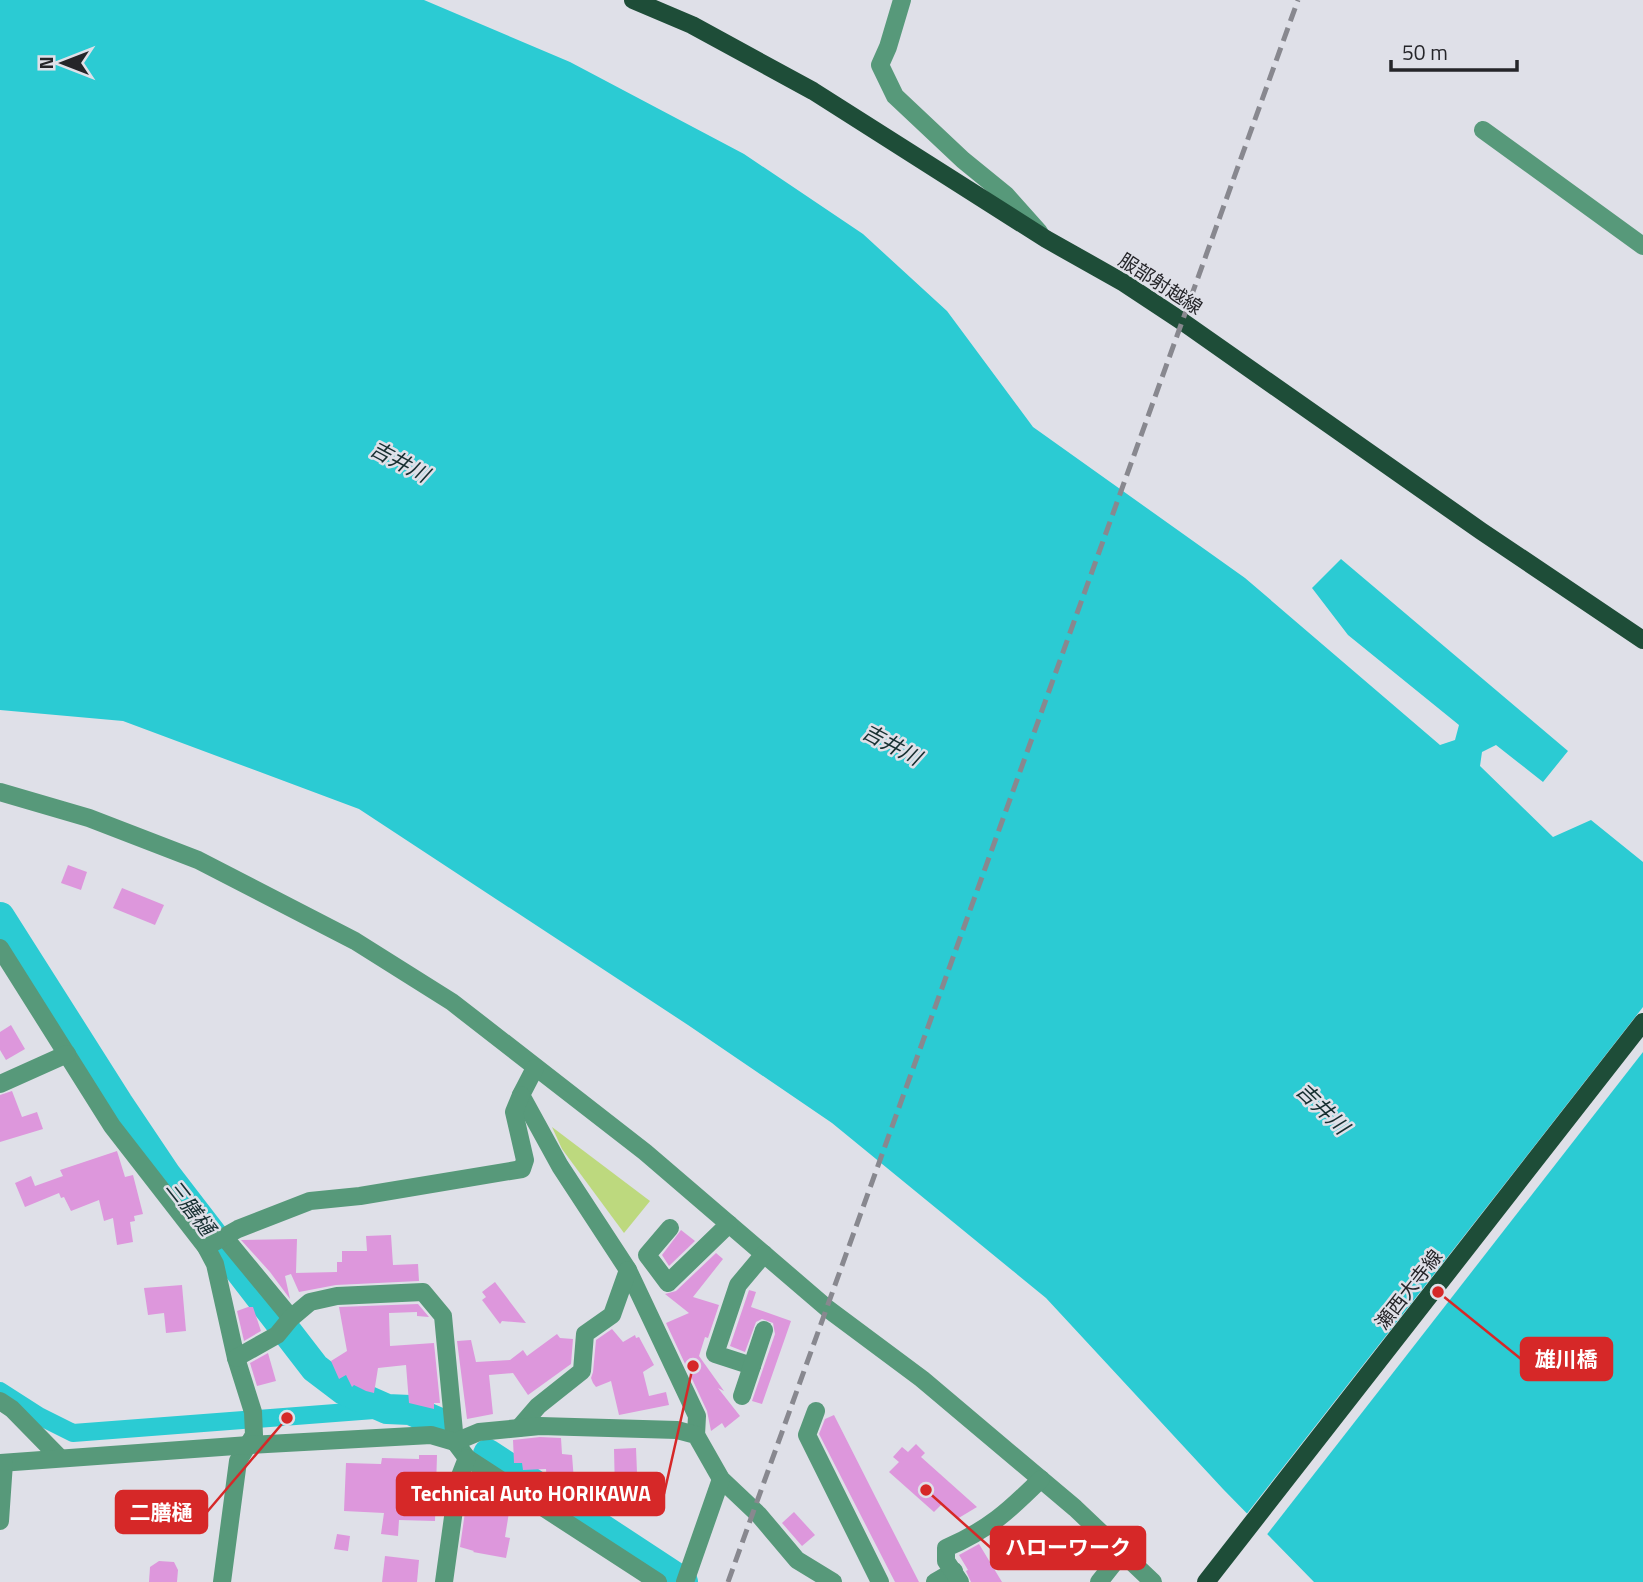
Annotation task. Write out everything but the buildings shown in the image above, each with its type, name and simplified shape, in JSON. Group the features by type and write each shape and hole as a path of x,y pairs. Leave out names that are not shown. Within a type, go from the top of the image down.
{"main road":[{"name":"服部射越線","path":"633,0 692,25 813,91 1046,239 1124,283 1643,640"},
{"name":"瀬西大寺線","path":"1206,1582 1643,1022"}],"street":[{"path":"902,0 880,65 895,96 963,160 1006,195 1046,239"},
{"path":"1483,130 1643,246"},
{"path":"0,792 89,818 198,860 355,941 452,1002 645,1152 828,1309 922,1379 1041,1479 1153,1582"},
{"path":"0,948 112,1126 206,1247 215,1264 236,1358 253,1412 252,1440 237,1461 222,1582"},
{"path":"0,1084 67,1054"},
{"path":"206,1247 238,1229 310,1201 360,1196 522,1169 524,1160 514,1112 536,1068"},
{"path":"521,1095 560,1166 628,1270 697,1416 695,1435 721,1479 759,1515 797,1560 833,1582"},
{"path":"670,1228 647,1255 668,1283 729,1224"},
{"path":"225,1238 291,1318"},
{"path":"752,1366 715,1354 738,1285 764,1254"},
{"path":"519,1428 538,1406 582,1371 585,1334 612,1315 628,1270"},
{"path":"236,1358 277,1335 291,1318 310,1302 337,1296 423,1292 443,1316 455,1442 467,1458 658,1582"},
{"path":"742,1396 764,1330"},
{"path":"0,1401 12,1409 60,1458"},
{"path":"816,1411 807,1435 880,1582"},
{"path":"0,1521 2,1463 252,1440 431,1435 455,1442 479,1432 540,1426 677,1430 695,1435"},
{"path":"444,1582 458,1481 467,1458"},
{"path":"686,1578 721,1479"},
{"path":"935,1582 957,1577 946,1561 946,1548 974,1537 1005,1515 1041,1479"},
{"path":"1099,1582 1122,1553"}],"green space":[{"path":"552,1127 650,1201 624,1233 562,1149"}],"water":[{"name":"吉井川","path":"0,0 424,0 570,62 744,154 863,234 947,311 1033,427 1245,578 1440,745 1455,740 1459,725 1348,635 1312,588 1341,559 1568,751 1543,782 1496,745 1482,752 1480,766 1553,837 1591,820 1643,862 1643,1582 1314,1582 1223,1489 1046,1298 832,1123 688,1025 359,809 123,721 0,710"}],"pier":[{"path":"1643,1007 1643,1052 1265,1537 1245,1516"}],"waterway":[{"name":"三膳樋","path":"0,917 167,1176 315,1368 344,1390 387,1409 410,1410 445,1425"},
{"path":"0,1391 39,1416 73,1433 387,1409"},
{"name":"三膳樋","path":"488,1454 683,1582"}],"railway":[{"path":"728,1582 1298,0"}],"place":[{"name":"雄川橋","path":"1438,1292"},
{"name":"Technical Auto HORIKAWA","path":"693,1366"},
{"name":"二膳樋","path":"287,1418"},
{"name":"ハローワーク","path":"926,1490"}]}
